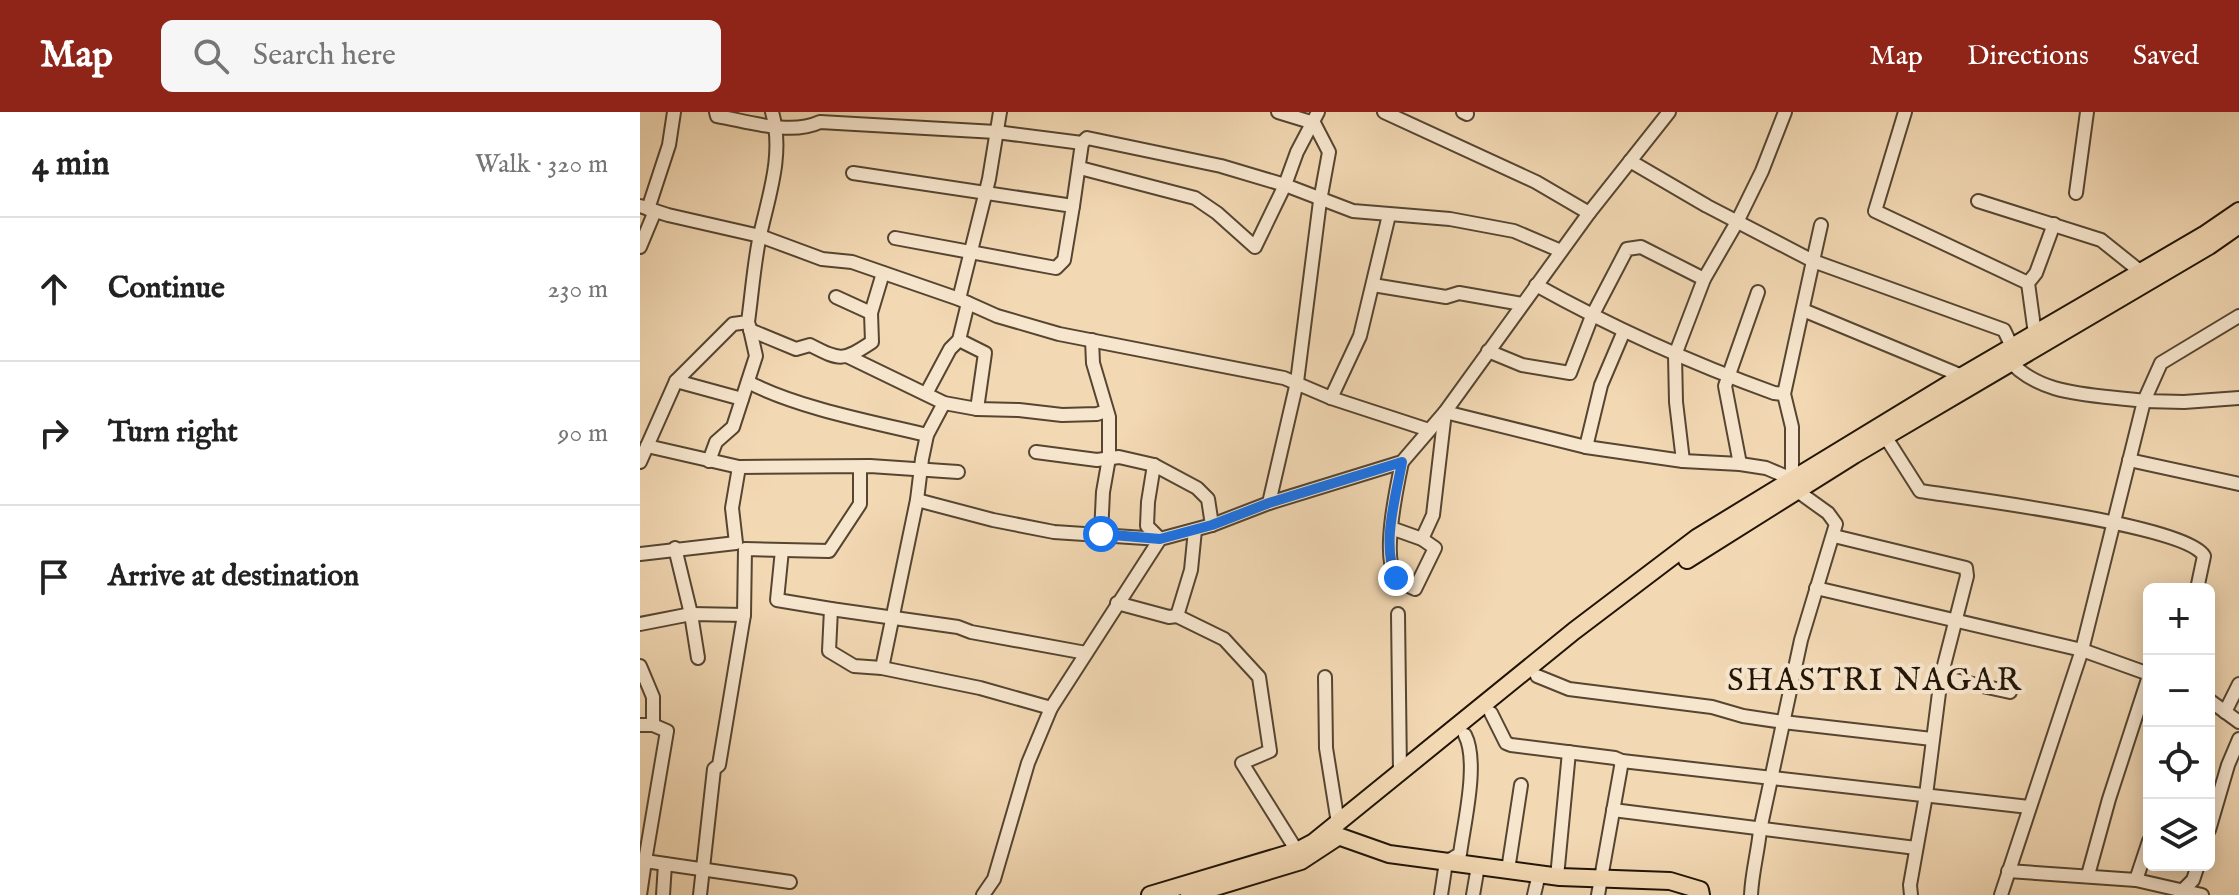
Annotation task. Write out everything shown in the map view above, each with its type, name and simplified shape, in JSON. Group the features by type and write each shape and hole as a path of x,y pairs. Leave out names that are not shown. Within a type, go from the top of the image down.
{"main road":[{"path":"1189,895 1301,861 1318,852 1335,829 1400,773 1574,631 1698,537 1885,436 2035,334 2239,211"},
{"path":"1150,895 1297,851 1335,829 1465,735 1702,548 1794,484 1962,376 2209,246 2239,225"},
{"path":"1335,829 1389,854 1539,874 1600,887 1700,890 1701,895"}],"street":[{"path":"640,247 648,208 669,145 674,112"},
{"path":"716,112 717,116 776,127 812,126 820,117 1082,143"},
{"path":"709,461 716,442 733,427 756,356 749,326 760,236 773,188 776,127 772,112"},
{"path":"927,392 950,349 959,340 971,252 986,194 1000,112"},
{"path":"1278,112 1316,117"},
{"path":"1384,112 1405,117 1536,182 1589,213"},
{"path":"1391,528 1422,539 1435,548 1414,589 1396,578 1392,569 1391,528 1402,462 1445,412 1589,213 1669,112"},
{"path":"1683,461 1676,402 1675,355 1704,279 1762,171 1785,112"},
{"path":"1905,112 1875,211 2028,283"},
{"path":"2076,193 2087,112"},
{"path":"1080,168 1195,198 1255,247 1316,117"},
{"path":"1269,503 1297,382 1329,152 1316,117"},
{"path":"895,238 1056,268 1064,260 1082,143 1087,138 1221,166 1285,185 1320,201 1353,211 1450,219 1514,231 1561,251"},
{"path":"1630,161 1813,261 2004,330 2008,354 2026,378 2042,385 2144,401 2239,398"},
{"path":"853,173 1073,206"},
{"path":"1978,201 2101,240 2141,272"},
{"path":"648,208 760,236 822,259 852,262 964,301 997,316 1059,334 1297,382 1331,398 1429,430"},
{"path":"1331,398 1360,336 1389,215"},
{"path":"2035,334 2028,283 2036,273 2054,224"},
{"path":"1794,484 1792,427 1784,394 1821,225"},
{"path":"1488,351 1522,365 1570,373 1592,316 1627,249 1641,247 1704,279"},
{"path":"849,357 872,342 871,313 883,273"},
{"path":"1373,285 1446,297 1459,293 1522,304"},
{"path":"1536,285 1592,316 1675,355 1774,393 1784,394"},
{"path":"1740,464 1725,386 1758,292"},
{"path":"836,297 871,313"},
{"path":"1803,310 1962,376"},
{"path":"2001,895 2082,650 2144,401 2161,363 2239,316"},
{"path":"640,462 676,381 733,324 749,326 796,349 810,345 831,356 849,357 927,392 944,403 977,409 1062,415 1106,411"},
{"path":"1586,447 1601,385 1624,331"},
{"path":"959,340 985,353 977,409"},
{"path":"1092,340 1093,363 1109,417 1109,458 1103,492 1101,534"},
{"path":"676,381 742,399"},
{"path":"748,382 769,393 927,435"},
{"path":"882,668 917,500 927,435 944,403"},
{"path":"1445,412 1586,447 1683,461 1766,468 1794,484 1828,513 1836,524 1801,640 1760,830 1751,895"},
{"path":"1422,539 1433,515 1445,412"},
{"path":"1885,436 1920,491 2114,521 2202,551 2203,566 2199,583"},
{"path":"647,446 739,467 860,467 958,472"},
{"path":"1036,452 1097,460 1119,457 1154,465 1197,488 1208,499 1212,525"},
{"path":"2129,460 2239,484"},
{"path":"917,500 1054,532 1160,539 1212,525 1269,503 1402,462"},
{"path":"1154,465 1147,526 1160,539"},
{"path":"700,895 714,769 719,765 744,615 740,546 732,508 739,467"},
{"path":"640,554 675,548 740,546 829,551 860,504 860,467"},
{"path":"1177,616 1191,570 1195,530"},
{"path":"1834,536 1966,568 1967,576 1941,677 1926,795 1910,885 1912,895"},
{"path":"983,895 994,879 1028,763 1051,708 1160,539"},
{"path":"675,548 698,658"},
{"path":"782,550 777,600 958,627 1086,653"},
{"path":"1816,588 2082,650 2143,673"},
{"path":"1117,603 1169,617 1177,616 1224,639 1259,677 1270,751 1242,763 1297,851"},
{"path":"831,609 829,651 854,666 882,668 980,688 1051,708"},
{"path":"640,624 691,614 744,615"},
{"path":"1398,614 1400,773"},
{"path":"640,666 653,697 646,725 667,731 642,861 640,895"},
{"path":"1537,676 1569,689 1712,707 1783,722 1932,739"},
{"path":"1325,677 1326,748 1335,829"},
{"path":"1941,677 2010,692"},
{"path":"2225,712 2239,684"},
{"path":"2088,875 2143,694"},
{"path":"2215,704 2239,722"},
{"path":"1491,713 1506,743 1622,761 2029,807"},
{"path":"1441,895 1446,862 1460,854 1470,768 1470,745 1465,735"},
{"path":"2215,809 2239,739"},
{"path":"1557,877 1569,752"},
{"path":"1600,887 1622,761"},
{"path":"1508,870 1521,785"},
{"path":"1613,810 1916,848"},
{"path":"2136,880 2143,859"},
{"path":"642,861 790,882"},
{"path":"663,895 665,864"},
{"path":"1473,895 1478,866"},
{"path":"2008,871 2136,880 2202,895"},
{"path":"2181,892 2193,880 2196,871"},
{"path":"1534,895 1539,874"}],"district":[{"name":"SHASTRI NAGAR","path":"1875,679"}],"route":[{"path":"1101,534 1160,539 1212,525 1269,503 1402,462 1391,528 1392,569 1396,578"}]}
